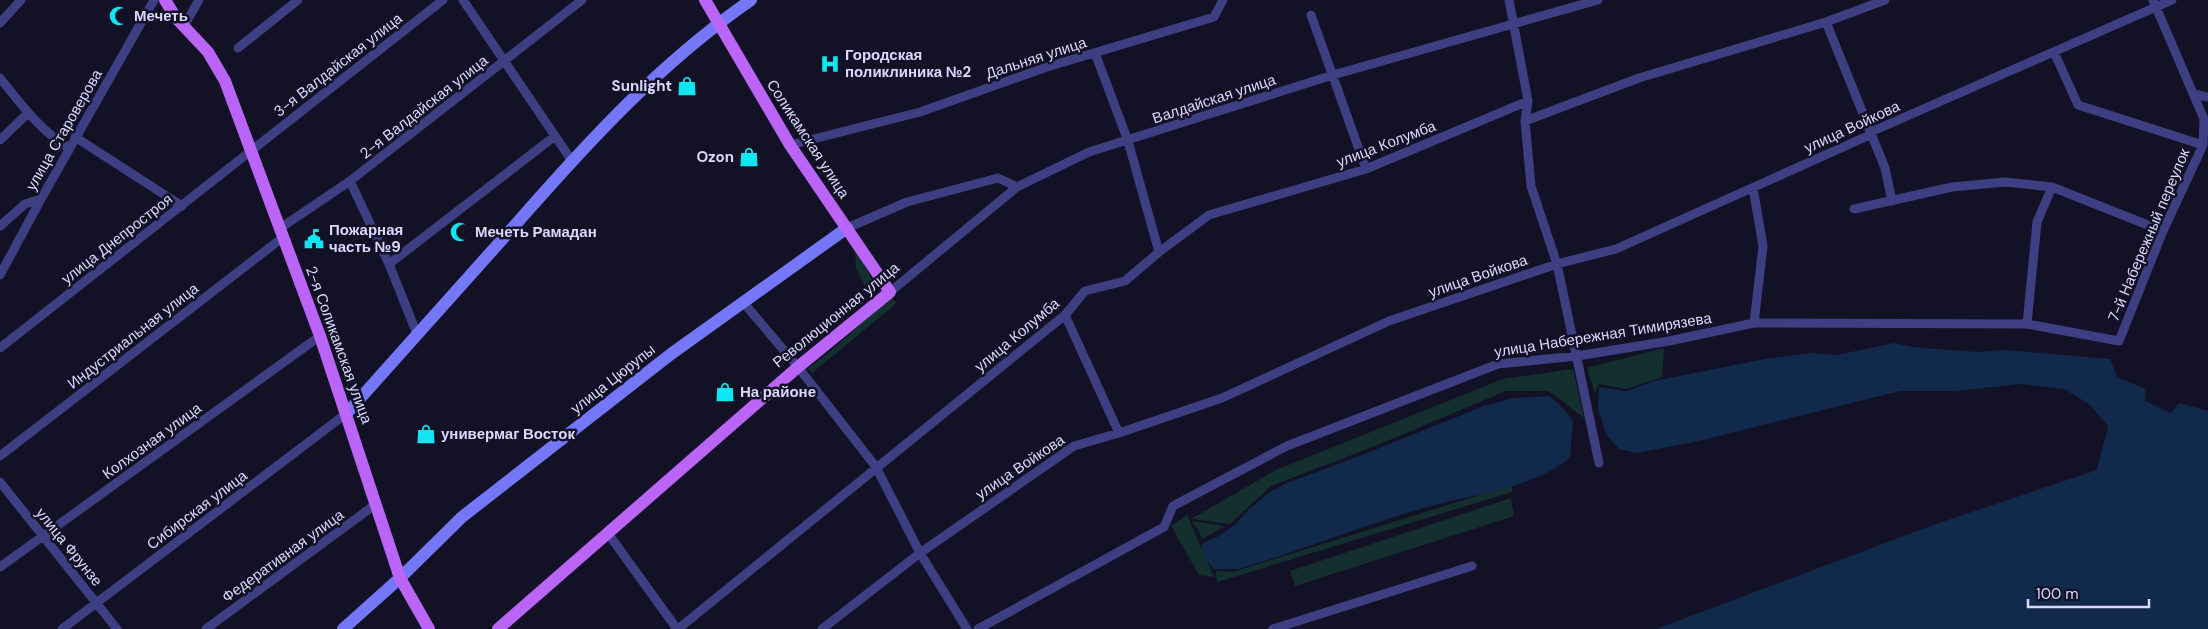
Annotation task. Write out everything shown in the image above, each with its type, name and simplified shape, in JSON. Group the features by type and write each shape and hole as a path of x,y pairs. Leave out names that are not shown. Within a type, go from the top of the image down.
{"main road":[{"name":"2-я Соликамская улица","path":"165,0 176,18 208,52 225,81 280,233 320,336 400,578 429,629"},
{"name":"Соликамская улица","path":"705,0 790,145 890,292"},
{"name":"Революционная улица","path":"498,629 798,367 890,292"}],"street":[{"path":"0,23 21,0"},
{"name":"улица Староверова","path":"0,275 75,137 154,0"},
{"path":"184,26 199,0"},
{"path":"238,48 298,0"},
{"name":"3-я Валдайская улица","path":"250,151 443,0"},
{"path":"463,0 572,161"},
{"name":"2-я Валдайская улица","path":"280,233 350,181 582,0"},
{"path":"347,413 572,161 640,90 717,23 751,0"},
{"name":"Дальняя улица","path":"790,145 920,112 1047,67 1214,17 1222,0"},
{"path":"1508,0 1528,101 1525,121 1532,186 1557,264 1599,463"},
{"name":"Валдайская улица","path":"1017,187 1089,152 1333,75 1598,0"},
{"path":"1525,121 1639,78 1826,22 1864,3 1885,0"},
{"name":"улица Войкова","path":"822,629 920,553 1074,446 1119,433 1222,398 1389,321 1557,264 1616,249 1872,134 1874,130 2054,52 2155,4 2172,0"},
{"name":"7-й Набережный переулок","path":"2119,341 2163,231 2203,145 2204,119 2155,4"},
{"path":"1311,15 1366,169"},
{"path":"1826,22 1885,168 1892,200"},
{"path":"2054,52 2078,105 2203,145"},
{"path":"1095,53 1128,141 1158,252"},
{"path":"0,78 28,114 56,140 69,148"},
{"path":"2194,94 2208,97"},
{"name":"улица Колумба","path":"677,629 1065,315 1085,291 1125,281 1158,252 1209,215 1366,169 1528,101"},
{"path":"0,140 28,114"},
{"path":"389,264 555,136"},
{"path":"75,137 182,206"},
{"name":"улица Днепростроя","path":"0,348 250,151"},
{"path":"847,228 907,202 998,178 1017,187"},
{"path":"350,181 389,264 417,334"},
{"path":"1854,209 1952,187 2005,182 2052,186 2163,231"},
{"path":"2026,324 2037,222 2052,186"},
{"name":"Революционная улица","path":"890,292 1017,187"},
{"path":"1752,188 1763,246 1754,323"},
{"path":"0,226 25,204 41,199"},
{"name":"улица Цюрупы","path":"343,629 400,578 462,517 671,354 811,256 847,228"},
{"name":"Индустриальная улица","path":"0,456 280,233"},
{"path":"743,302 798,367 876,468 920,553 967,629"},
{"path":"1065,315 1119,433"},
{"name":"улица Набережная Тимирязева","path":"978,629 1164,527 1173,506 1287,446 1498,364 1577,356 1669,341 1754,323 2026,324 2119,341"},
{"name":"Колхозная улица","path":"0,567 320,336"},
{"name":"Сибирская улица","path":"62,629 347,413"},
{"name":"улица Фрунзе","path":"0,482 117,629"},
{"name":"Федеративная улица","path":"206,629 376,504"},
{"path":"607,532 677,629"},
{"path":"1273,629 1472,566"}],"green space":[{"path":"855,247 875,286 864,296 865,286 856,268"},
{"path":"891,297 897,303 812,373 808,368 825,356"},
{"path":"1664,348 1662,377 1626,389 1599,384 1595,394 1587,368"},
{"path":"1573,369 1584,418 1549,391 1506,391 1375,446 1271,486 1230,524 1191,519 1276,470 1503,379"},
{"path":"1512,485 1512,492 1217,582 1216,571 1233,572"},
{"path":"1511,498 1514,516 1295,586 1290,571"},
{"path":"1187,515 1214,577 1199,575 1171,526"},
{"path":"1191,521 1225,526 1202,539 1198,529"}],"water":[{"path":"1894,343 1914,347 1977,352 2006,350 2110,359 2117,377 2146,389 2145,401 2171,413 2179,403 2208,411 2208,629 1656,629 1933,525 2097,470 2108,426 2089,404 2064,389 2020,384 1957,391 1900,391 1699,441 1637,453 1619,449 1606,434 1598,409 1599,387 1627,391 1654,381 1765,359 1810,353 1837,355"},
{"path":"1549,396 1563,408 1573,421 1570,458 1554,469 1537,477 1500,490 1442,503 1401,515 1239,569 1213,569 1204,556 1201,544 1217,537 1236,524 1250,508 1270,492 1287,483 1484,406 1514,398"}],"place":[{"name":"Мечеть","path":"119,16"},
{"name":"Городская поликлиника №2","path":"830,64"},
{"name":"Sunlight","path":"687,86"},
{"name":"Ozon","path":"749,157"},
{"name":"Мечеть Рамадан","path":"460,232"},
{"name":"Пожарная часть №9","path":"314,239"},
{"name":"На районе","path":"725,392"},
{"name":"универмаг Восток","path":"426,434"}]}
